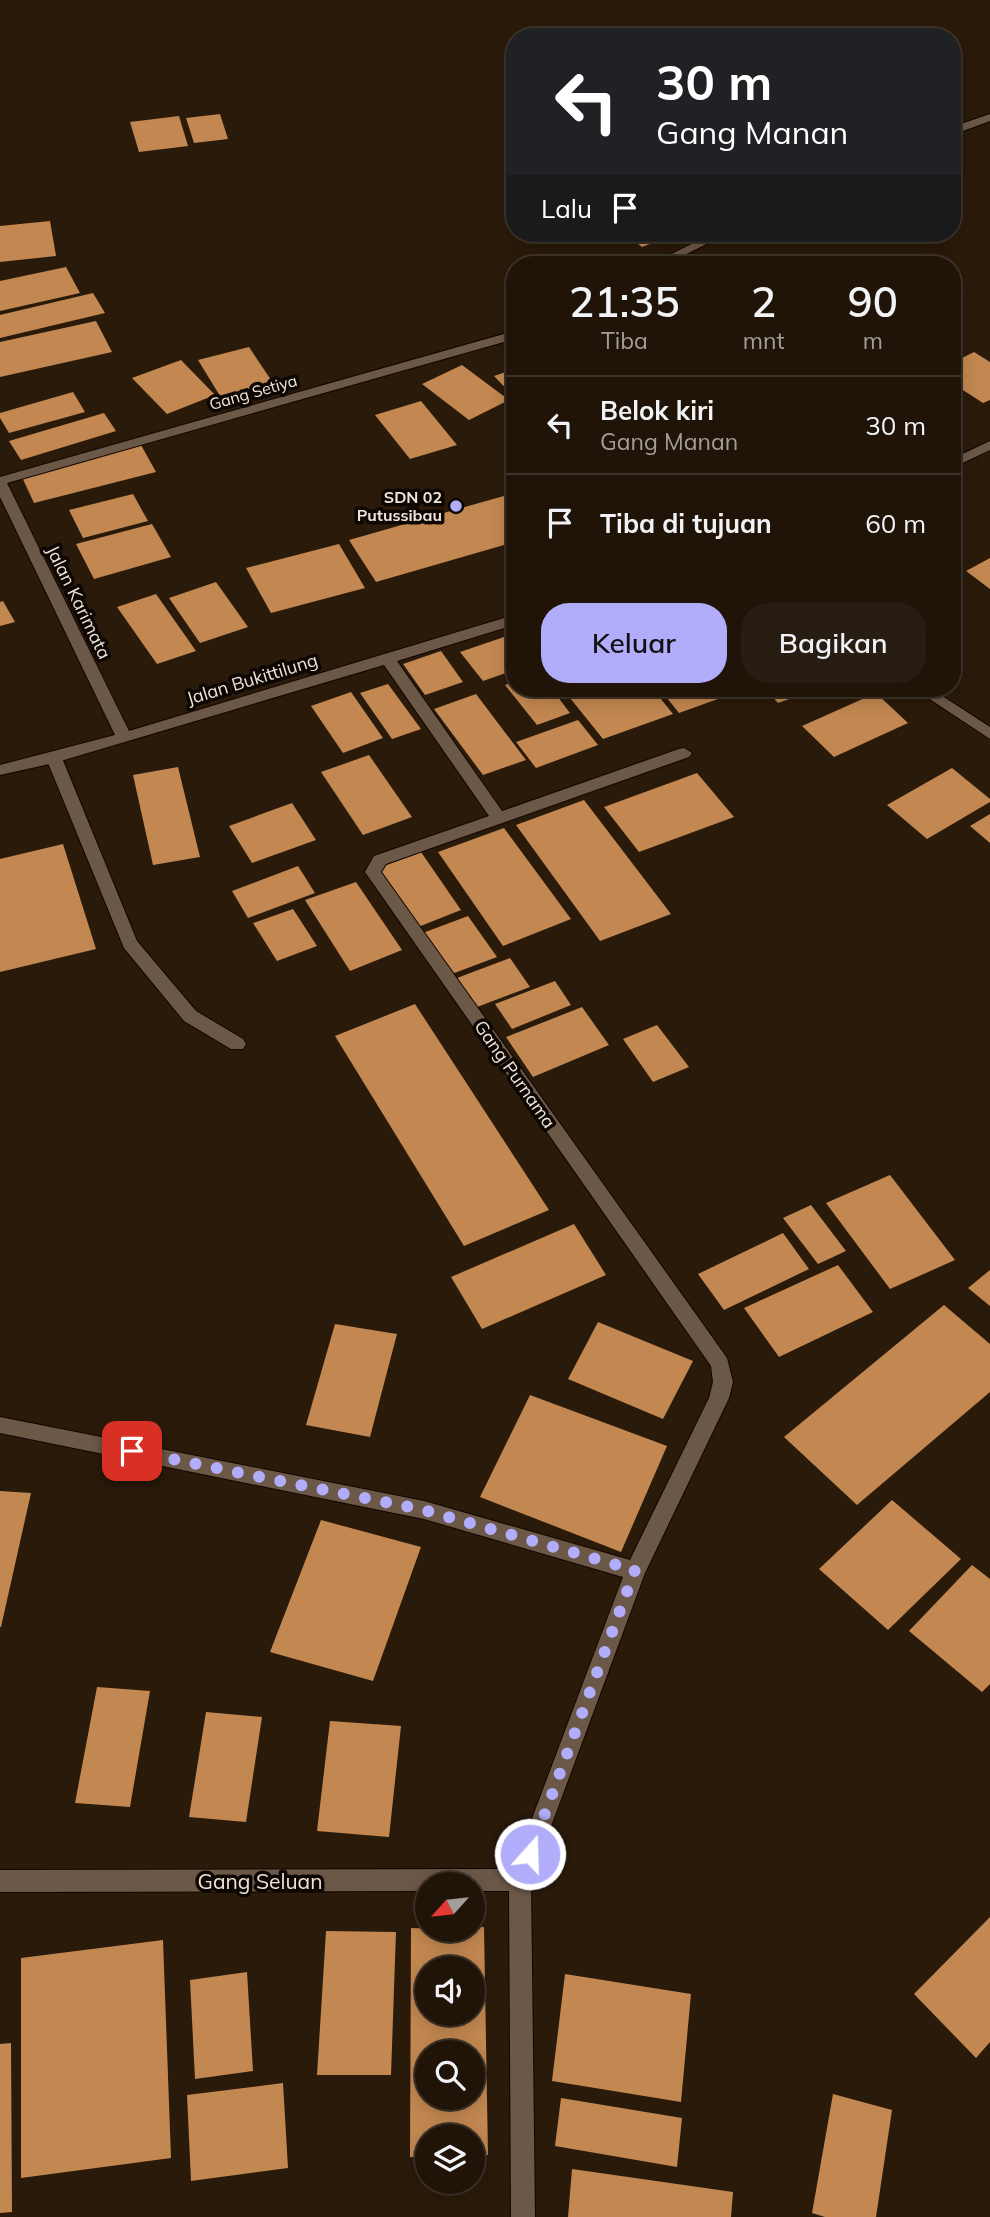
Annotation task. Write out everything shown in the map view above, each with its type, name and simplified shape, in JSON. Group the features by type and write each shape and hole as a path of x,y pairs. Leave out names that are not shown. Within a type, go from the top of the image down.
{"street":[{"path":"961,128 990,117"},
{"path":"675,256 703,242"},
{"name":"Gang Setiya","path":"0,482 506,337"},
{"path":"961,460 990,445"},
{"name":"Jalan Karimata","path":"0,482 124,737"},
{"name":"Jalan Bukittilung","path":"0,770 54,758 506,622"},
{"path":"387,658 499,818 684,753"},
{"path":"934,697 990,734"},
{"path":"54,758 130,944 190,1016 237,1044"},
{"name":"Gang Purnama","path":"499,818 380,860 373,872 720,1364 723,1381 719,1398 635,1570"},
{"path":"0,1425 424,1510 635,1570 520,1880 523,2217"},
{"name":"Gang Seluan","path":"0,1881 520,1880"}],"building":[{"path":"220,114 228,139 194,143 186,118"},
{"path":"179,116 188,146 139,152 130,122"},
{"path":"50,221 56,256 0,262 0,226"},
{"path":"636,242 655,242 642,247"},
{"path":"66,267 80,293 0,311 0,281"},
{"path":"93,293 105,313 0,338 0,315"},
{"path":"96,321 112,352 0,377 0,342"},
{"path":"249,347 273,383 220,396 198,360"},
{"path":"974,352 990,362 990,400 983,403 961,389 961,358"},
{"path":"181,360 215,395 167,414 132,378"},
{"path":"462,365 506,398 506,402 469,420 422,384"},
{"path":"506,372 506,389 494,376"},
{"path":"73,392 85,412 9,433 0,418 0,413"},
{"path":"421,401 457,445 410,459 375,415"},
{"path":"104,413 116,431 21,460 9,441"},
{"path":"141,445 156,472 34,503 21,475"},
{"path":"133,494 148,521 83,538 69,510"},
{"path":"506,495 506,544 376,582 349,540"},
{"path":"152,524 171,557 94,579 76,544"},
{"path":"339,544 365,588 271,613 246,568"},
{"path":"990,558 990,589 966,571"},
{"path":"216,582 248,627 200,643 169,598"},
{"path":"156,594 196,651 157,664 117,607"},
{"path":"3,601 15,622 0,626 0,602"},
{"path":"504,637 506,673 483,681 460,652"},
{"path":"441,651 463,682 425,695 403,664"},
{"path":"388,684 421,729 392,739 360,693"},
{"path":"351,692 383,738 343,753 311,706"},
{"path":"476,694 526,760 483,775 434,709"},
{"path":"515,697 558,697 570,713 537,725"},
{"path":"569,697 659,697 673,714 603,739"},
{"path":"666,697 724,697 679,713"},
{"path":"773,697 795,697 778,703"},
{"path":"867,697 880,697 908,723 834,757 802,726"},
{"path":"578,720 598,745 536,768 516,742"},
{"path":"369,755 412,817 363,835 321,772"},
{"path":"178,767 200,857 153,865 133,775"},
{"path":"952,768 990,799 990,802 927,839 887,805"},
{"path":"697,773 734,817 639,852 604,807"},
{"path":"584,800 671,914 600,941 516,825"},
{"path":"292,803 316,840 252,863 229,826"},
{"path":"990,814 990,843 970,826"},
{"path":"504,828 571,919 503,946 438,852"},
{"path":"63,844 96,949 0,972 0,859"},
{"path":"421,852 461,910 418,927 378,868"},
{"path":"298,866 315,893 248,918 232,891"},
{"path":"356,882 402,950 350,971 305,900"},
{"path":"293,909 317,946 277,961 253,923"},
{"path":"468,916 497,957 449,975 420,934"},
{"path":"510,958 530,987 477,1007 457,978"},
{"path":"555,981 571,1005 512,1029 495,1004"},
{"path":"415,1004 549,1210 464,1246 335,1036"},
{"path":"582,1007 609,1045 533,1077 506,1037"},
{"path":"657,1025 689,1067 653,1082 623,1039"},
{"path":"890,1175 955,1260 890,1289 826,1203"},
{"path":"811,1205 846,1251 818,1264 783,1218"},
{"path":"574,1224 606,1275 482,1329 451,1277"},
{"path":"783,1233 809,1269 724,1310 698,1274"},
{"path":"838,1265 873,1312 779,1357 744,1308"},
{"path":"990,1270 990,1306 968,1288"},
{"path":"944,1305 990,1344 990,1392 857,1505 784,1437"},
{"path":"598,1322 693,1361 663,1419 568,1379"},
{"path":"335,1324 397,1334 370,1437 306,1425"},
{"path":"530,1395 667,1446 621,1552 480,1497"},
{"path":"0,1491 31,1493 1,1627 0,1627"},
{"path":"892,1500 961,1559 888,1630 819,1569"},
{"path":"321,1520 421,1547 373,1681 270,1652"},
{"path":"972,1565 990,1579 990,1684 982,1692 909,1631"},
{"path":"97,1687 150,1691 130,1807 75,1803"},
{"path":"206,1712 262,1717 246,1822 189,1817"},
{"path":"330,1721 401,1726 389,1837 317,1831"},
{"path":"990,1917 990,2042 976,2058 914,1994"},
{"path":"411,1928 415,1928 415,1942 484,1942 485,1956 415,1956 415,2026 485,2026 485,1984 488,2155 485,2155 485,2124 415,2124 415,2157 410,2157"},
{"path":"326,1931 396,1932 391,2075 317,2075"},
{"path":"163,1940 171,2158 21,2178 21,1958"},
{"path":"247,1972 253,2071 195,2079 190,1980"},
{"path":"565,1974 691,1994 681,2102 552,2081"},
{"path":"11,2043 12,2212 0,2213 0,2044"},
{"path":"283,2083 288,2168 191,2181 187,2095"},
{"path":"833,2094 892,2110 876,2217 825,2217 812,2213"},
{"path":"561,2098 682,2118 677,2167 555,2146"},
{"path":"572,2169 733,2192 731,2217 568,2217"}],"place":[{"name":"SDN 02 Putussibau","path":"456,506"}],"route":[{"path":"132,1451 424,1510 635,1570 530,1854"}]}
